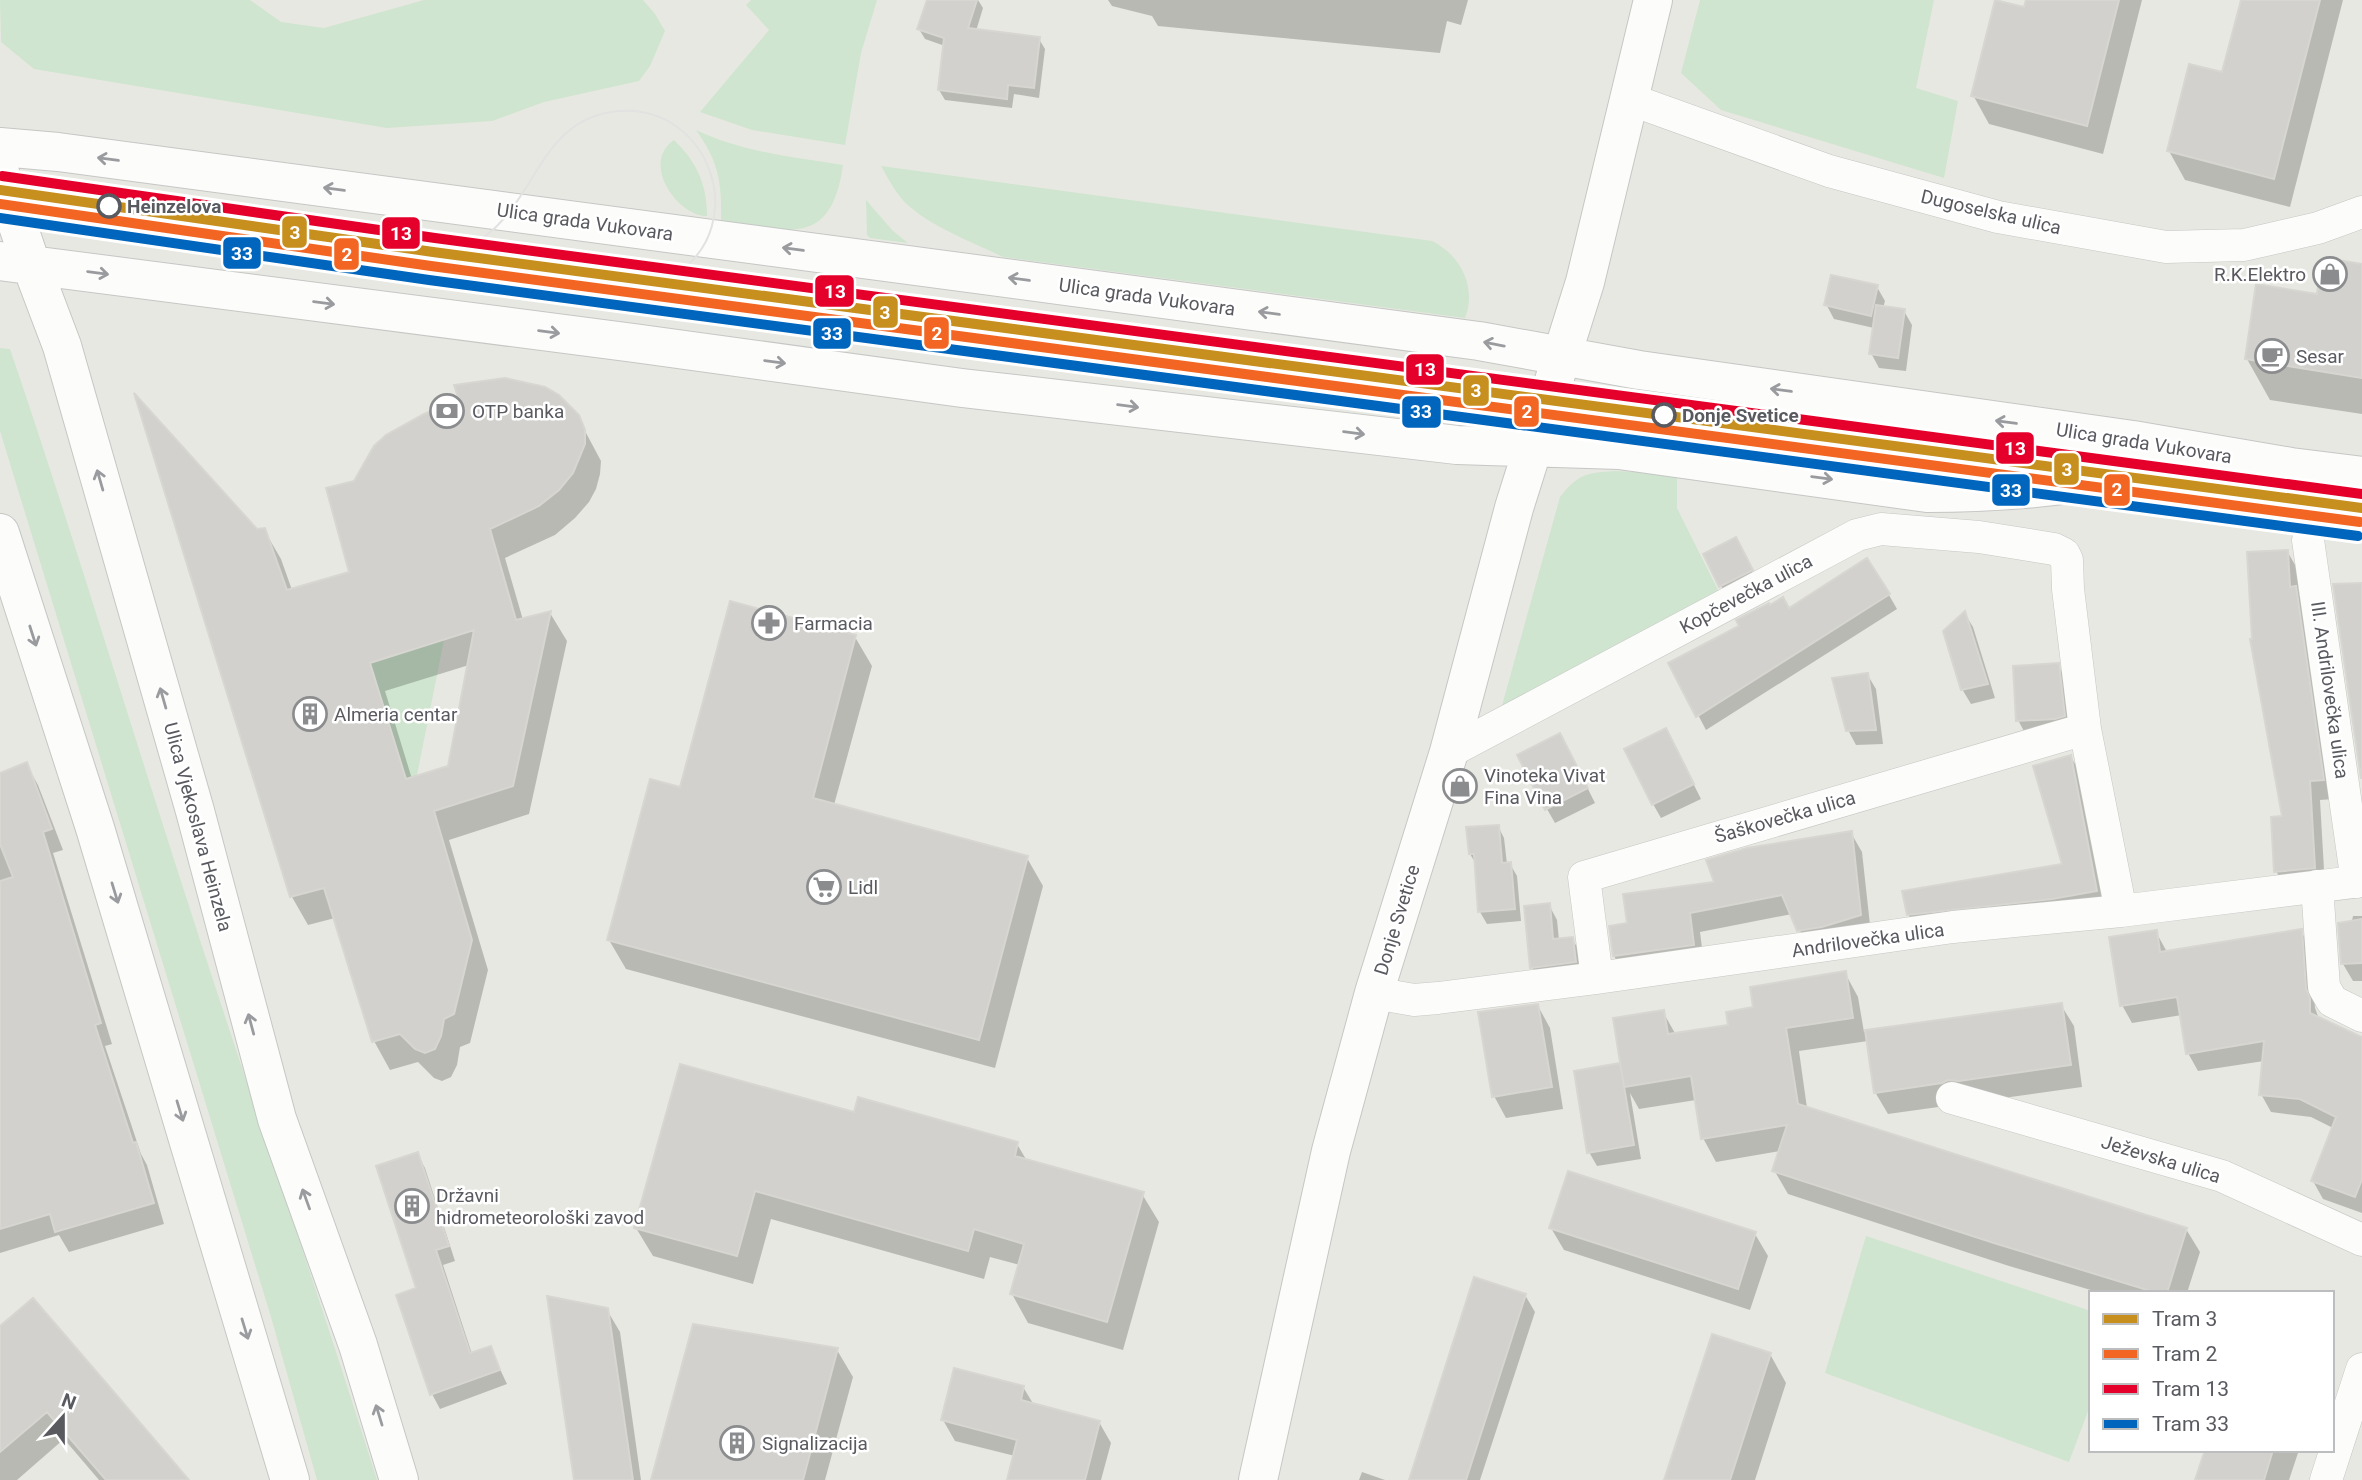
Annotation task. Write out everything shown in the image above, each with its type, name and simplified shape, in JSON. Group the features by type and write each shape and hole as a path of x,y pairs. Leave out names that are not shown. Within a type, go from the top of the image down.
{"street":[{"name":"Donje Svetice","path":"1258,1480 1331,1151 1374,993 1449,752 1514,509 1585,282 1653,0"},
{"name":"Dugoselska ulica","path":"1629,99 1829,171 1998,217 2166,247 2244,246 2318,228 2362,212"},
{"name":"Ulica grada Vukovara","path":"0,147 58,152 1479,341 1561,357 2362,476"},
{"name":"Ulica Vjekoslava Heinzela","path":"0,173 15,262 62,346 195,811 277,1119 358,1345 399,1480"},
{"name":"Ulica grada Vukovara","path":"15,262 962,388 1457,445 1619,450 1927,493 1973,493 2074,484 2144,473 2203,468 2291,467"},
{"name":"Kopčevečka ulica","path":"1449,752 1857,535 1881,529 1979,537 2054,549 2064,554 2067,561 2085,729"},
{"path":"0,533 95,828 290,1480"},
{"name":"III. Andrilovečka ulica","path":"2308,540 2360,881"},
{"path":"2085,729 2121,911"},
{"name":"Šaškovečka ulica","path":"1597,978 1584,877 2085,729"},
{"name":"Andrilovečka ulica","path":"1374,993 1414,1000 1438,998 1953,927 2121,911 2360,881"},
{"path":"2317,886 2324,987 2332,1001 2362,1016"},
{"name":"Ježevska ulica","path":"1952,1098 2222,1176 2362,1240"},
{"path":"2326,1480 2362,1369"}],"green space":[{"path":"0,0 250,0 281,22 324,28 424,0 643,0 665,31 650,66 639,81 544,102 492,121 387,128 34,69 1,42"},
{"path":"751,0 877,0 861,53 845,145 752,130 700,112 769,30 746,5"},
{"path":"1700,0 1934,0 1916,88 1958,101 1944,178 1721,110 1681,73"},
{"path":"696,130 750,149 843,165 837,192 828,211 817,222 802,228 785,230 721,221 718,173 710,152"},
{"path":"674,140 695,166 703,184 707,216 686,208 667,188 661,162 664,150"},
{"path":"881,166 1432,241 1451,255 1464,274 1469,295 1468,307 1465,318 1003,257 920,215 901,198"},
{"path":"866,200 893,231 908,243 870,238 867,235"},
{"path":"0,348 10,349 32,414 377,1480 317,1480 271,1317 0,431"},
{"path":"1616,471 1677,474 1677,508 1720,594 1501,709 1560,497 1584,476"},
{"path":"444,640 417,775 406,779 370,663"},
{"path":"1866,1236 2089,1310 2089,1408 2069,1462 1825,1373"}],"building":[{"path":"927,0 977,0 968,28 1040,37 1034,88 1008,85 1007,99 938,90 944,38 917,29"},
{"path":"1995,0 2024,7 2026,0 2119,0 2087,126 1971,96"},
{"path":"2241,0 2320,0 2274,179 2167,151 2189,64 2222,72"},
{"path":"2332,259 2362,264 2362,378 2245,359 2256,284 2317,294 2320,270 2330,271"},
{"path":"1831,275 1878,285 1871,316 1824,305"},
{"path":"1876,305 1905,309 1898,358 1869,354"},
{"name":"Almeria centar","path":"505,378 545,387 559,395 579,415 585,430 585,444 573,473 559,490 539,506 490,529 516,620 551,611 513,786 434,811 472,940 454,1014 444,1019 435,1049 425,1053 415,1049 400,1034 372,1042 324,888 290,897 134,393 257,529 265,528 287,590 349,572 326,488 354,481 374,446 386,435 424,414 459,400 454,385","holes":["474,630 448,766 406,779 370,663"]},
{"path":"1736,537 1753,570 1719,587 1703,554"},
{"path":"2288,550 2290,587 2296,586 2324,780 2310,781 2315,868 2274,872 2271,817 2282,816 2250,639 2247,552"},
{"path":"1867,558 1890,594 1696,717 1668,663 1739,626 1736,620 1769,603 1770,605 1783,597 1789,608"},
{"path":"2362,583 2362,778 2361,778 2333,584"},
{"path":"730,601 856,635 813,798 1028,856 979,1040 607,940 650,779 680,787"},
{"path":"1965,611 1988,684 1961,690 1943,631"},
{"path":"2059,663 2065,716 2016,721 2013,666"},
{"path":"1868,673 1876,730 1846,731 1832,678"},
{"path":"1666,728 1694,784 1652,805 1624,749"},
{"path":"1560,733 1588,788 1545,810 1517,755"},
{"path":"2071,755 2097,891 2052,899 1907,915 1902,891 2062,864 2033,766"},
{"path":"27,762 52,829 43,832 101,1023 95,1025 133,1143 136,1142 154,1203 55,1232 50,1214 0,1229 0,881 13,877 0,844 0,773"},
{"path":"1499,825 1502,863 1511,862 1515,909 1478,912 1474,854 1469,854 1466,827"},
{"path":"1852,831 1861,915 1822,927 1797,931 1782,895 1690,913 1694,945 1613,956 1609,926 1627,923 1623,894 1714,882 1706,860 1747,848"},
{"path":"1550,903 1553,939 1573,937 1576,962 1530,968 1524,906"},
{"path":"2362,919 2362,963 2341,964 2338,923"},
{"path":"2302,929 2310,1013 2362,1037 2362,1179 2355,1197 2311,1181 2336,1117 2300,1099 2259,1095 2264,1041 2186,1054 2177,997 2120,1006 2109,937 2157,930 2160,952"},
{"path":"1846,971 1853,1018 1786,1028 1798,1104 2187,1228 2168,1291 2150,1291 1772,1171 1787,1125 1701,1139 1691,1076 1624,1087 1613,1018 1664,1010 1668,1034 1728,1025 1726,1012 1753,1007 1750,987"},
{"path":"2062,1003 2071,1065 1959,1081 1948,1080 1874,1093 1865,1030"},
{"path":"1538,1004 1552,1087 1492,1097 1478,1012"},
{"path":"1620,1063 1634,1145 1587,1153 1574,1071"},
{"path":"680,1064 854,1112 858,1097 1018,1142 1015,1156 1144,1192 1107,1322 1010,1294 1024,1244 974,1229 968,1251 755,1191 737,1256 634,1228"},
{"path":"418,1152 449,1246 436,1250 470,1353 491,1346 500,1370 430,1395 396,1295 416,1288 376,1166"},
{"path":"1568,1171 1756,1232 1738,1289 1549,1228"},
{"path":"1474,1277 1526,1294 1466,1480 1409,1480"},
{"path":"547,1296 608,1308 633,1480 574,1480"},
{"path":"33,1298 189,1480 106,1480 47,1412 0,1452 0,1326"},
{"name":"Signalizacija","path":"693,1324 838,1348 803,1480 651,1480"},
{"path":"1712,1334 1771,1353 1730,1480 1664,1480"},
{"path":"954,1368 1024,1386 1021,1400 1100,1421 1085,1480 1007,1480 1017,1440 941,1420"},
{"path":"2204,1452 2272,1452 2264,1480 2195,1480"}],"tram line":[{"path":"433,252 453,249 478,240 502,221 556,143 572,128 593,117 619,111 650,114 677,126 697,146 710,171 715,199 712,226 699,252 676,274 658,282 625,290"},
{"name":"13","path":"2,176 435,238 2362,494"},
{"name":"3","path":"0,190 433,252 2362,508"},
{"name":"2","path":"0,204 431,266 2360,522"},
{"name":"33","path":"0,218 429,280 2358,536"}],"place":[{"name":"Heinzelova","path":"109,206"},
{"name":"R.K.Elektro","path":"2330,274"},
{"name":"Sesar","path":"2272,356"},
{"name":"OTP banka","path":"447,411"},
{"name":"Donje Svetice","path":"1664,415"},
{"name":"Farmacia","path":"769,623"},
{"name":"Almeria centar","path":"310,714"},
{"name":"Vinoteka Vivat Fina Vina","path":"1460,786"},
{"name":"Lidl","path":"824,887"},
{"name":"Državni hidrometeorološki zavod","path":"412,1206"},
{"name":"Signalizacija","path":"737,1443"}]}
